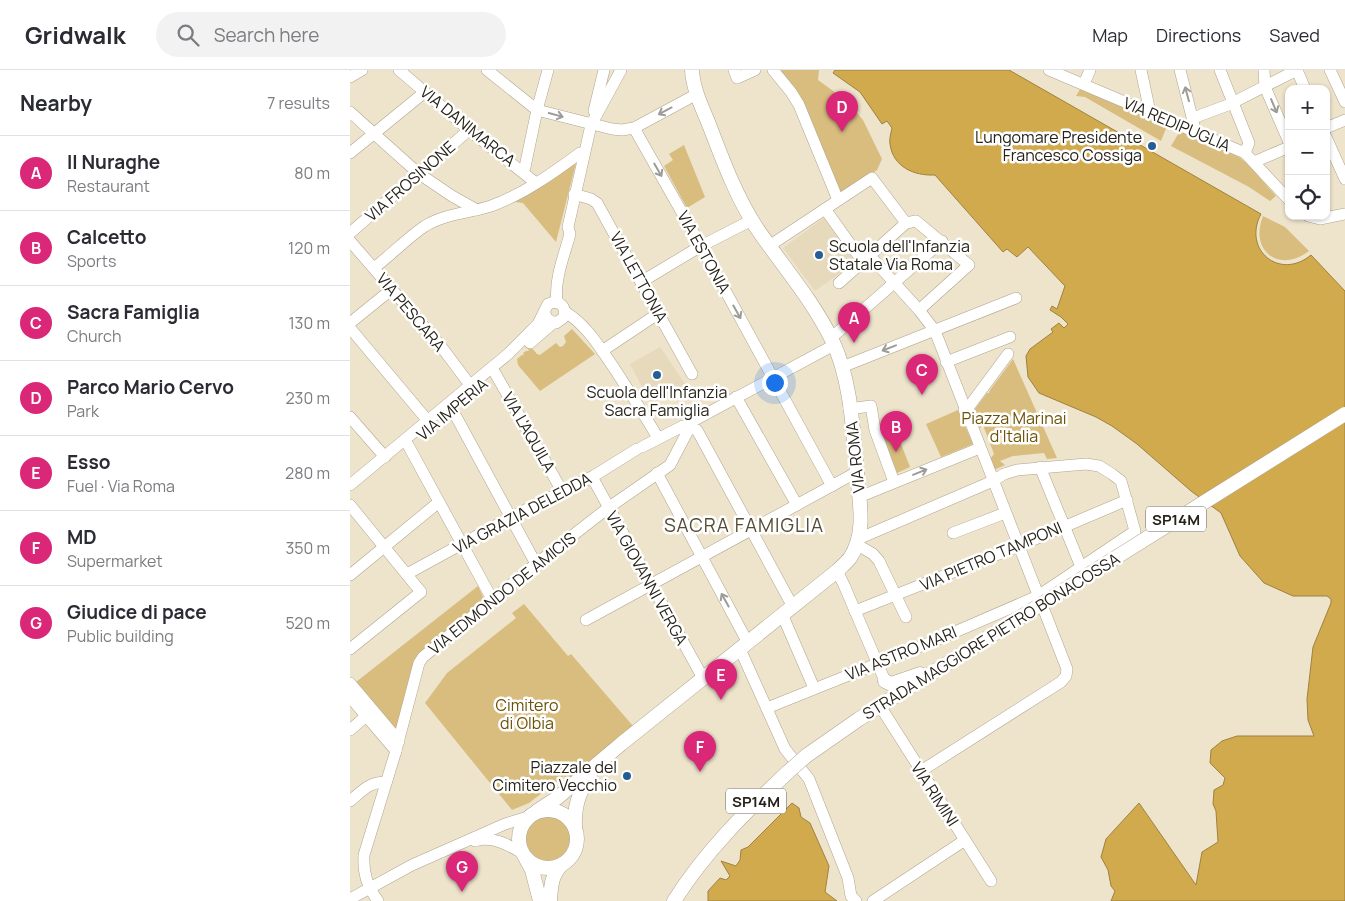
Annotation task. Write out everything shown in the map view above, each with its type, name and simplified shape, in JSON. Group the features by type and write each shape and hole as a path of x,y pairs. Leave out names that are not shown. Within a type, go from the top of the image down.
{"main road":[{"name":"VIA ROMA","path":"600,762 837,572 850,558 857,541 860,525 857,472 850,408 842,367 833,342 812,307 752,220 723,160 697,94 692,70"},
{"name":"STRADA MAGGIORE PIETRO BONACOSSA","path":"674,901 726,832 806,756 942,666 1345,414"},
{"path":"885,681 891,684 942,666"},
{"path":"540,901 532,870 524,856 518,838 523,822 557,798 600,762"},
{"path":"550,901 552,879 556,871 574,853 576,845 576,806 581,789 600,762"},
{"path":"532,814 552,810 560,812 572,822 576,829"},
{"path":"524,856 534,865 544,868 553,868 562,864"}],"street":[{"path":"350,78 362,70"},
{"name":"VIA DANIMARCA","path":"399,70 469,130 536,182"},
{"path":"487,70 537,110 591,125 622,130 634,128 697,94"},
{"path":"523,171 548,70"},
{"path":"603,93 604,70"},
{"path":"621,70 603,93 591,125 574,194 568,227 570,234 557,282 556,293 550,306 548,320 560,318 585,338 600,347 658,438"},
{"path":"735,74 755,70"},
{"path":"773,70 799,105 838,200"},
{"name":"VIA REDIPUGLIA","path":"1049,70 1245,153 1285,196"},
{"path":"1084,84 1090,70"},
{"path":"1141,70 1150,112"},
{"path":"1180,70 1195,131"},
{"path":"1220,70 1249,143 1245,153"},
{"path":"1264,70 1265,87 1285,133"},
{"path":"1193,118 1232,103 1297,70 1303,85"},
{"path":"1330,70 1345,102"},
{"path":"350,153 425,92"},
{"path":"350,112 418,174 477,210"},
{"path":"1330,126 1345,120"},
{"name":"VIA ESTONIA","path":"634,128 701,246 832,486"},
{"name":"VIA FROSINONE","path":"350,233 469,130"},
{"path":"1330,146 1345,179"},
{"path":"1254,162 1285,149"},
{"path":"374,268 424,227 436,221 491,206 536,182 580,153 584,154"},
{"path":"769,246 872,178 906,223"},
{"name":"VIA LETTONIA","path":"574,194 591,199 597,203 692,374"},
{"path":"825,209 867,259 894,283 935,331 964,410 1066,667 1064,679 921,770"},
{"path":"1330,218 1345,214"},
{"path":"641,282 701,246 752,220"},
{"path":"839,283 906,223 916,221 970,266 919,310"},
{"name":"VIA PESCARA","path":"350,241 440,345 470,385"},
{"name":"VIA GRAZIA DELEDDA","path":"407,574 511,517 592,477 658,438 683,426 689,428 692,421 833,342 894,283 942,241"},
{"path":"350,323 392,289"},
{"path":"842,367 1016,298"},
{"path":"550,306 562,304 560,318"},
{"name":"VIA IMPERIA","path":"350,485 428,421 532,331 550,306"},
{"path":"600,347 658,314"},
{"name":"VIA IMPERIA","path":"350,493 560,318"},
{"path":"350,328 428,421"},
{"path":"946,362 1010,337"},
{"path":"964,410 968,408 1008,354"},
{"name":"VIA L'AQUILA","path":"495,373 562,491"},
{"path":"736,397 797,505"},
{"path":"850,408 871,406 875,430 894,482"},
{"path":"452,409 536,564"},
{"path":"350,417 385,457"},
{"path":"689,428 697,430 752,530 787,611 814,688"},
{"name":"VIA EDMONDO DE AMICIS","path":"369,888 363,867 364,854 397,746 419,664 423,657 492,599 608,508 670,465 689,428"},
{"path":"408,445 492,599"},
{"path":"859,497 980,448"},
{"path":"906,617 879,561 857,541 993,482 1004,474 1040,467 1086,464 1099,466 1120,481 1127,500"},
{"path":"1040,467 1081,567"},
{"path":"586,620 857,472"},
{"path":"657,473 702,556 744,646 767,708 785,748 809,779 848,878 851,896 856,901"},
{"name":"VIA GIOVANNI VERGA","path":"592,477 703,678"},
{"name":"VIA PIETRO TAMPONI","path":"855,610 1019,546 1127,500"},
{"name":"VIA ASTRO MARI","path":"767,708 1038,596 1135,531 1127,500"},
{"path":"350,575 439,502"},
{"path":"350,505 421,592 350,649"},
{"path":"954,533 1005,513"},
{"path":"837,572 885,681"},
{"path":"350,683 370,713 397,746"},
{"path":"350,697 370,713"},
{"name":"VIA RIMINI","path":"880,706 991,881"},
{"path":"350,730 370,713"},
{"path":"350,801 370,785 380,782 386,784"},
{"path":"350,899 412,865 532,814"},
{"path":"456,846 479,839 492,840 504,843 524,856"},
{"path":"874,901 965,840"},
{"path":"369,888 378,901"}],"shaded area":[{"path":"835,70 1009,70 1261,214 1256,227 1256,239 1260,250 1267,258 1287,265 1299,262 1311,255 1345,291 1345,901 1111,901 1115,891 1111,886 1108,870 1101,857 1106,839 1139,803 1196,885 1202,852 1218,842 1216,811 1213,804 1214,790 1223,785 1225,778 1210,763 1211,750 1222,741 1237,736 1314,736 1308,720 1307,699 1313,647 1331,599 1327,596 1293,596 1264,583 1240,556 1221,513 1191,491 1137,444 1112,426 1096,417 1039,393 1028,377 1026,356 1030,349 1053,332 1051,329 1059,323 1064,328 1068,324 1050,310 1052,306 1057,309 1065,286 1028,247 1017,257 1007,249 1003,252 935,175 912,172 900,164 895,159 890,144 892,128 887,121 882,124 860,92 833,73"},
{"name":"Scuola dell'Infanzia Statale Via Roma","path":"824,218 855,262 815,291 783,248"},
{"name":"Scuola dell'Infanzia Sacra Famiglia","path":"660,347 686,385 651,404 630,364"},
{"path":"792,803 799,808 801,817 810,823 829,866 825,892 837,901 708,901 708,891 720,878 726,880 730,876 721,861 736,866 740,860 741,850 748,847"}],"green space":[{"path":"778,70 819,70 818,80 847,101 863,120 882,159 877,170 841,193 798,92"},
{"path":"1080,89 1167,126 1161,141 1085,97 1076,96"},
{"path":"1180,131 1239,157 1248,164 1276,196 1270,201 1249,187 1171,146"},
{"path":"684,145 705,197 687,208 664,166 673,160 669,154"},
{"path":"576,163 556,242 523,203 515,202"},
{"path":"1263,216 1285,227 1309,251 1298,258 1287,260 1278,259 1270,255 1263,249 1260,239"},
{"path":"572,329 595,354 540,391 518,365 517,359 524,355 523,353 526,351 529,351 528,349 531,347 540,355 556,343 560,347 563,346 566,342 564,336"},
{"name":"Piazza Marinai d'Italia","path":"1013,359 1057,458 1047,459 1044,453 1013,456 1000,461 1005,465 994,470 990,459 994,454 983,425 978,430 972,413"},
{"path":"958,410 973,444 941,457 926,424"},
{"path":"896,431 910,467 897,473 883,437"},
{"path":"478,586 484,599 421,653 398,728 395,729 356,682"},
{"name":"Cimitero di Olbia","path":"524,604 568,656 571,654 633,726 567,780 564,776 529,803 512,810 425,703 447,673 516,618 512,613"},
{"path":"547,814 565,821 572,839 565,857 547,864 529,857 522,839 529,821"}],"place":[{"name":"Parco Mario Cervo","path":"842,132"},
{"name":"Lungomare Presidente Francesco Cossiga","path":"1152,146"},
{"name":"Scuola dell'Infanzia Statale Via Roma","path":"819,255"},
{"name":"Il Nuraghe","path":"854,343"},
{"name":"Scuola dell'Infanzia Sacra Famiglia","path":"657,375"},
{"name":"Sacra Famiglia","path":"922,395"},
{"name":"Calcetto","path":"896,452"},
{"name":"Esso","path":"721,700"},
{"name":"MD","path":"700,772"},
{"name":"Piazzale del Cimitero Vecchio","path":"627,776"},
{"name":"Giudice di pace","path":"462,892"}],"district":[{"name":"SACRA FAMIGLIA","path":"744,525"}]}
